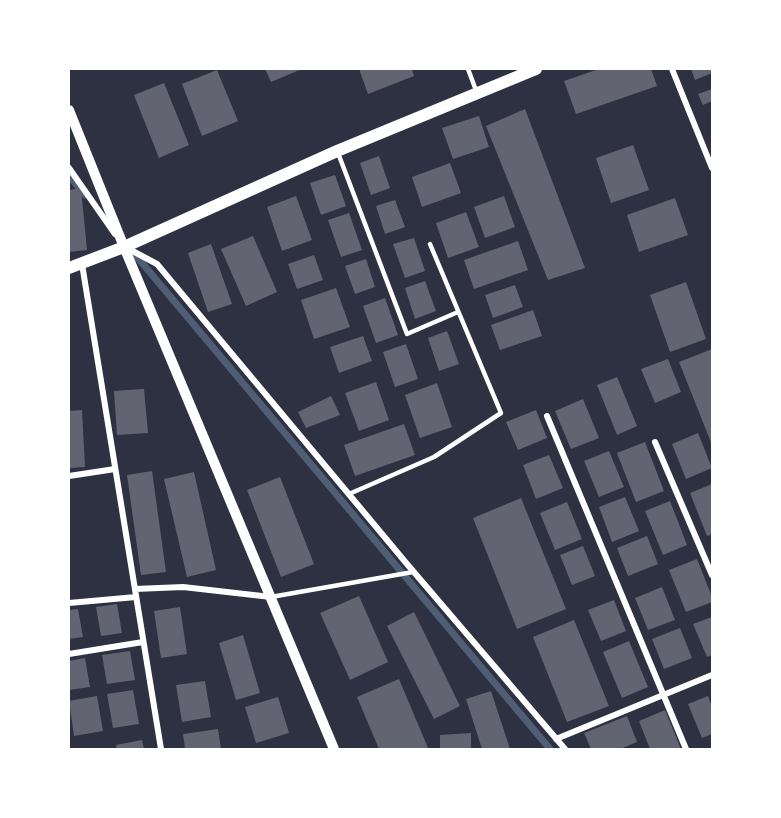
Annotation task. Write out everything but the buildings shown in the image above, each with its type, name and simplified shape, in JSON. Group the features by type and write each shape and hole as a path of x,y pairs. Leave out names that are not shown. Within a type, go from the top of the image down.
{"main road":[{"path":"69,268 124,247 337,151 536,69"}],"street":[{"path":"672,69 712,168"},
{"path":"69,110 334,749"},
{"path":"69,168 124,247 157,264 413,572 565,749"},
{"path":"82,264 161,749"},
{"path":"547,416 686,749"},
{"path":"655,442 712,575"},
{"path":"69,476 115,468"},
{"path":"135,589 183,587 271,597"},
{"path":"69,603 136,597"},
{"path":"69,654 143,642"},
{"path":"556,739 712,675"}],"lane":[{"path":"468,69 477,93"},
{"path":"337,151 407,334 458,312"},
{"path":"349,494 434,457 501,413 430,244"},
{"path":"271,597 413,572"}],"waterway":[{"path":"69,176 85,195"},
{"path":"132,251 550,749"}]}
